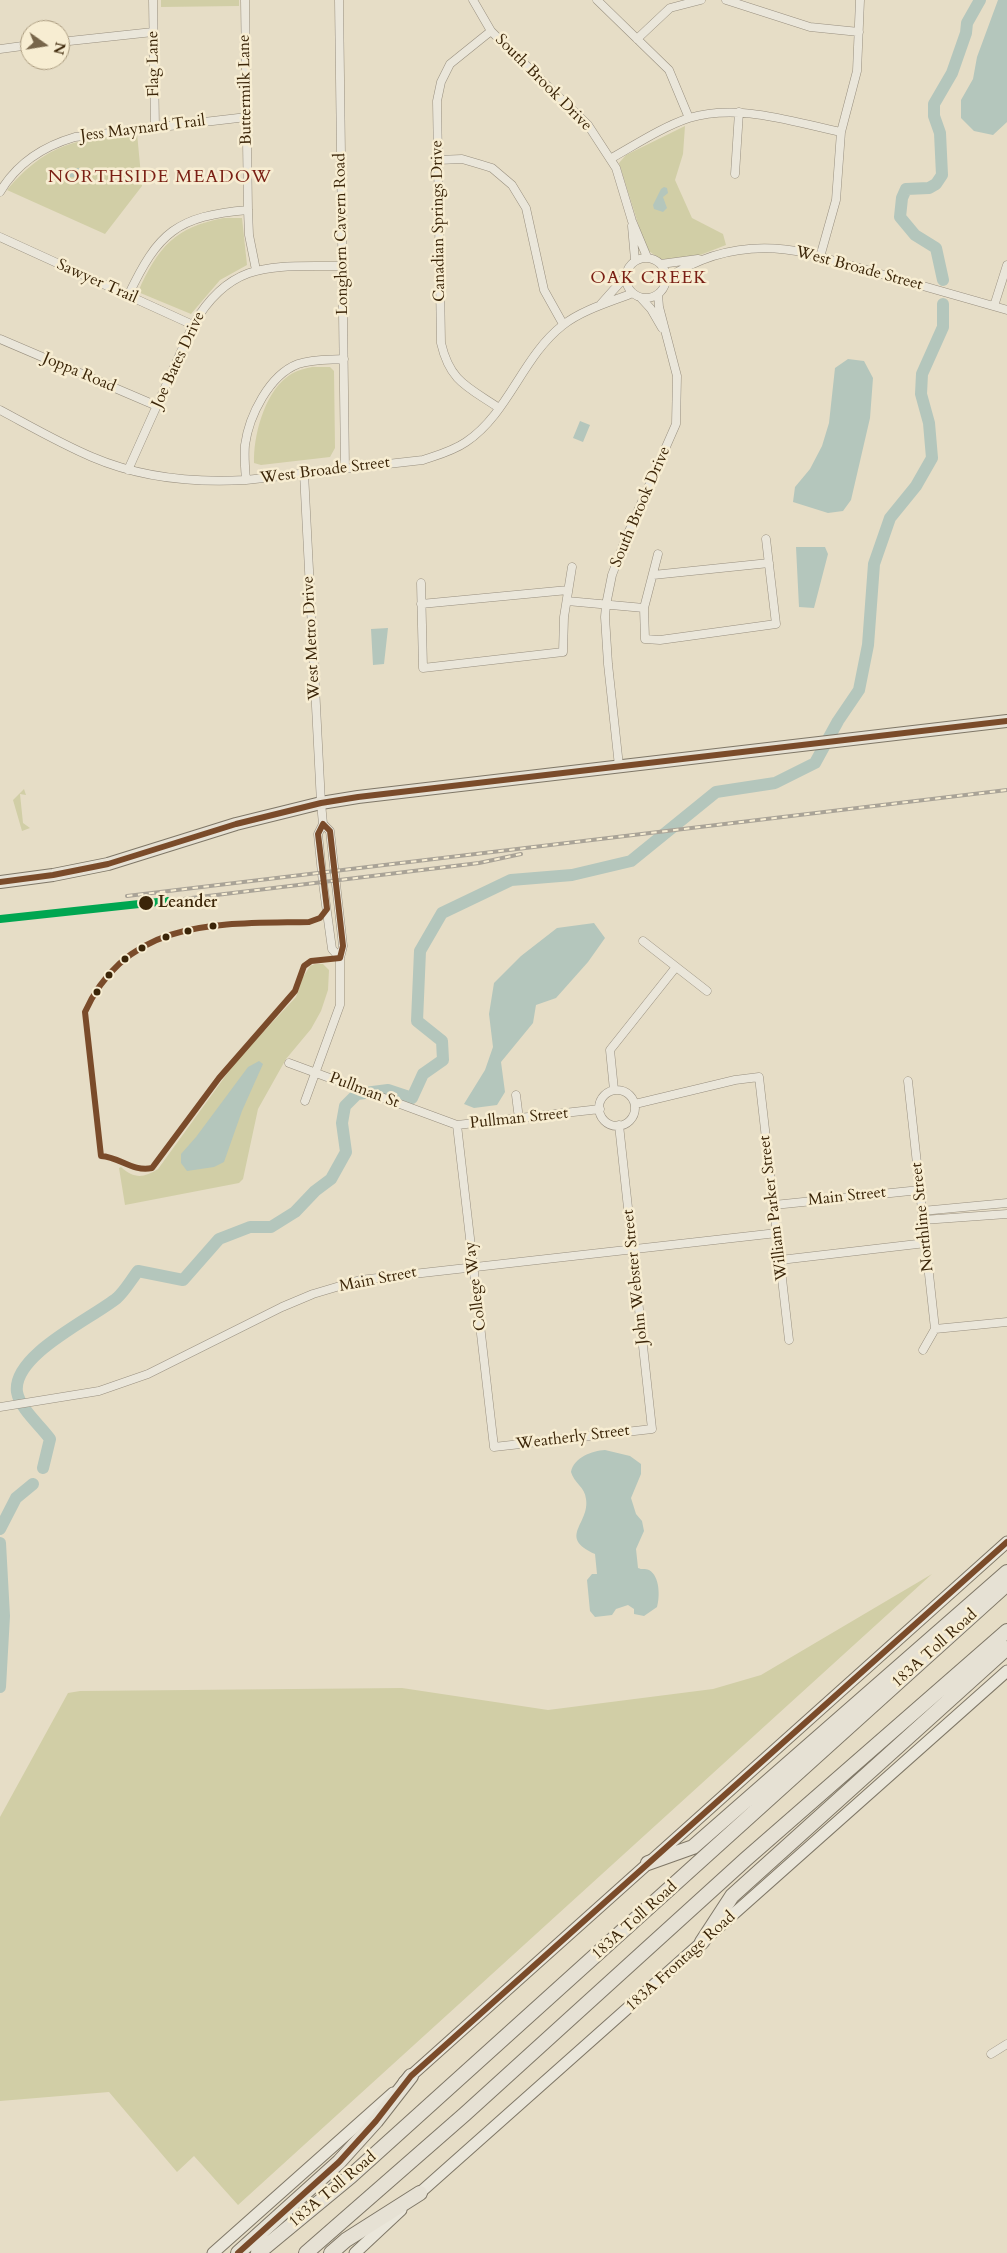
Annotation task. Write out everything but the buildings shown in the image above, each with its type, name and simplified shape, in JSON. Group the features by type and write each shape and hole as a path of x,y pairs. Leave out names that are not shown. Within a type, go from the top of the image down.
{"highway":[{"path":"648,1863 693,1847 1007,1572"},
{"name":"183A Toll Road","path":"258,2253 351,2176 1007,1584"},
{"name":"183A Toll Road","path":"306,2253 465,2114 746,1859 1007,1631"},
{"path":"702,1942 732,1896 1007,1648"},
{"path":"238,2253 339,2162 376,2121 411,2076"},
{"path":"331,2253 346,2240 420,2193"}],"main road":[{"path":"0,882 53,875 108,864 236,824 320,803 857,737 1007,721"},
{"path":"213,2253 1007,1542"},
{"name":"183A Frontage Road","path":"355,2253 1007,1670"}],"street":[{"name":"Flag Lane","path":"153,0 155,127"},
{"name":"Buttermilk Lane","path":"245,0 249,235 256,270"},
{"name":"Longhorn Cavern Road","path":"339,0 345,468"},
{"name":"South Brook Drive","path":"473,0 491,30 588,125 616,168 632,221 646,257"},
{"path":"597,0 669,70 688,118"},
{"path":"637,39 670,8 701,0"},
{"path":"726,0 810,27 859,32"},
{"path":"820,257 836,200 841,132 857,71 860,0"},
{"name":"Canadian Springs Drive","path":"491,30 450,64 441,82 437,102 441,343 445,359 455,378 499,408"},
{"path":"70,41 154,32"},
{"path":"0,48 20,46"},
{"path":"610,159 688,118 739,112 754,113 841,132"},
{"path":"735,174 739,112"},
{"name":"Jess Maynard Trail","path":"1,189 22,164 54,143 94,133 247,117"},
{"path":"438,160 462,160 485,166 512,185 526,208 544,290 564,324"},
{"path":"128,296 148,256 173,230 202,216 248,210"},
{"name":"South Brook Drive","path":"632,221 635,260"},
{"name":"Sawyer Trail","path":"0,237 193,326"},
{"name":"West Broade Street","path":"661,264 710,257 747,248 789,249 1007,310"},
{"path":"646,257 661,264 666,279 658,294 653,297 641,298 628,289 625,278 630,265 635,260 646,257"},
{"name":"West Broade Street","path":"666,279 710,257"},
{"path":"994,306 1007,265"},
{"name":"Joe Bates Drive","path":"128,470 193,326 204,308 222,287 256,270 272,267 342,266"},
{"name":"West Broade Street","path":"600,306 625,278"},
{"name":"West Broade Street","path":"0,410 92,458 128,470 170,478 217,482 246,480 423,460 447,452 466,442 495,415 542,345 564,324 632,293"},
{"name":"South Brook Drive","path":"619,766 608,664 606,605 612,575 626,538 676,424 677,376 659,307 658,294"},
{"name":"South Brook Drive","path":"641,298 651,309 668,338"},
{"name":"Joppa Road","path":"0,339 157,406"},
{"path":"246,480 244,461 249,428 270,386 286,370 298,364 315,360 344,359"},
{"name":"West Metro Drive","path":"304,473 320,803 324,824"},
{"path":"658,554 644,608 645,639 660,640 776,624 766,539"},
{"path":"653,575 769,563"},
{"path":"421,583 423,668 563,652 568,590 572,567"},
{"path":"421,604 568,590"},
{"path":"567,601 644,608"},
{"path":"304,1101 340,1006 340,958 343,946 330,831 324,824 318,834 323,883 332,949 340,958"},
{"path":"643,941 707,991"},
{"path":"614,1090 610,1050 676,967"},
{"name":"Pullman St","path":"289,1064 316,1072 440,1120"},
{"name":"William Parker Street","path":"635,1104 735,1080 759,1077 789,1340"},
{"name":"Northline Street","path":"908,1081 935,1329"},
{"path":"614,1090 625,1091 635,1104 633,1116 629,1121 619,1125 606,1122 600,1109 604,1096 614,1090"},
{"path":"516,1095 519,1119"},
{"name":"Pullman Street","path":"440,1120 457,1126 600,1109"},
{"name":"John Webster Street","path":"619,1125 652,1429"},
{"name":"College Way","path":"457,1126 494,1447"},
{"name":"Main Street","path":"774,1205 920,1190"},
{"path":"922,1211 1007,1203"},
{"path":"923,1220 1007,1214"},
{"name":"Main Street","path":"1,1407 43,1402 99,1391 148,1374 282,1307 313,1294 360,1280 632,1247 777,1233"},
{"path":"780,1260 926,1244"},
{"path":"923,1350 935,1329 1007,1322"},
{"name":"Weatherly Street","path":"494,1447 652,1429"},
{"path":"991,2054 1007,2044"}],"shaded area":[{"path":"161,0 239,0 239,6 161,7"},
{"path":"998,0 1007,0 1007,122 993,135 974,131 961,118 961,100 973,79 977,57"},
{"path":"685,126 683,154 675,180 692,218 723,234 726,245 695,257 663,261 646,249 619,163 626,155"},
{"path":"137,133 142,186 105,234 7,190 37,161 51,152 81,141"},
{"path":"67,168 90,168 91,177 68,177"},
{"path":"667,188 668,193 663,197 667,208 663,212 654,209 653,205 661,189"},
{"path":"224,218 242,218 247,265 220,280 191,314 138,292 153,263 170,242 193,227"},
{"path":"848,359 864,361 873,378 870,418 851,500 843,511 828,513 793,502 795,487 810,469 822,446 829,423 835,368"},
{"path":"312,367 330,367 334,371 335,448 330,457 261,465 254,463 258,429 272,394 290,375 299,370"},
{"path":"580,421 590,425 583,442 573,438"},
{"path":"796,547 825,547 828,554 814,608 799,607"},
{"path":"388,628 384,664 373,665 371,629"},
{"path":"24,789 26,795 20,794 23,823 30,828 22,831 13,800"},
{"path":"594,923 605,938 588,962 556,998 536,1005 533,1023 501,1062 505,1092 497,1105 474,1108 464,1104 485,1070 493,1047 489,1014 494,983 521,956 557,928"},
{"path":"323,964 329,970 328,990 321,1011 311,1029 286,1059 258,1109 243,1179 239,1183 125,1205 119,1168 121,1167 130,1174 139,1176 158,1169 237,1060 296,997 303,977 310,966"},
{"path":"259,1061 263,1064 242,1111 224,1162 214,1167 187,1171 181,1163 181,1154 196,1137 248,1067"},
{"path":"605,1450 630,1456 641,1464 641,1474 631,1498 636,1514 642,1521 644,1531 636,1549 638,1568 648,1569 653,1573 659,1592 657,1607 644,1616 634,1614 634,1609 628,1605 616,1609 612,1615 595,1617 590,1611 587,1580 592,1574 597,1574 595,1554 578,1542 578,1530 584,1516 586,1499 584,1491 571,1472 576,1462 584,1456 589,1453"},
{"path":"932,1574 238,2205 194,2156 177,2172 109,2092 0,2101 0,1817 68,1693 80,1691 402,1688 548,1710 713,1689 761,1675"}],"waterway":[{"path":"943,280 936,248 915,235 900,217 902,198 906,189 929,188 936,184 942,175 940,133 934,116 934,104 952,73 966,33 967,23 980,0"},
{"path":"43,1468 50,1439 26,1411 17,1392 19,1378 27,1365 55,1339 117,1298 138,1271 183,1280 219,1239 250,1227 271,1227 295,1212 315,1191 331,1179 346,1152 342,1123 345,1106 357,1094 388,1090 412,1098 423,1074 443,1060 442,1041 417,1021 420,951 442,913 511,880 572,875 631,861 716,792 775,783 815,763 838,721 859,690 868,645 874,564 890,518 916,486 932,458 929,423 921,394 922,374 943,327 943,304"},
{"path":"0,1529 16,1498 33,1484"},
{"path":"0,1543 4,1616 0,1687"}],"railway":[{"path":"127,896 1007,790"},
{"path":"167,901 479,863 521,854"}],"transit line":[{"path":"0,882 53,875 108,864 236,824 321,803 358,797 1007,721"},
{"path":"323,824 330,831 343,946 340,958 311,961 304,966 295,991 219,1078 152,1168 138,1168 101,1156 85,1012 103,981 126,958 151,942 180,932 210,926 309,922 320,918 327,909 318,834 323,824"},
{"path":"0,919 167,901"},
{"path":"238,2253 339,2162 376,2121 411,2076 1007,1542"}],"place":[{"name":"Leander","path":"146,903"}],"district":[{"name":"NORTHSIDE MEADOW","path":"160,178"},
{"name":"OAK CREEK","path":"649,279"}]}
